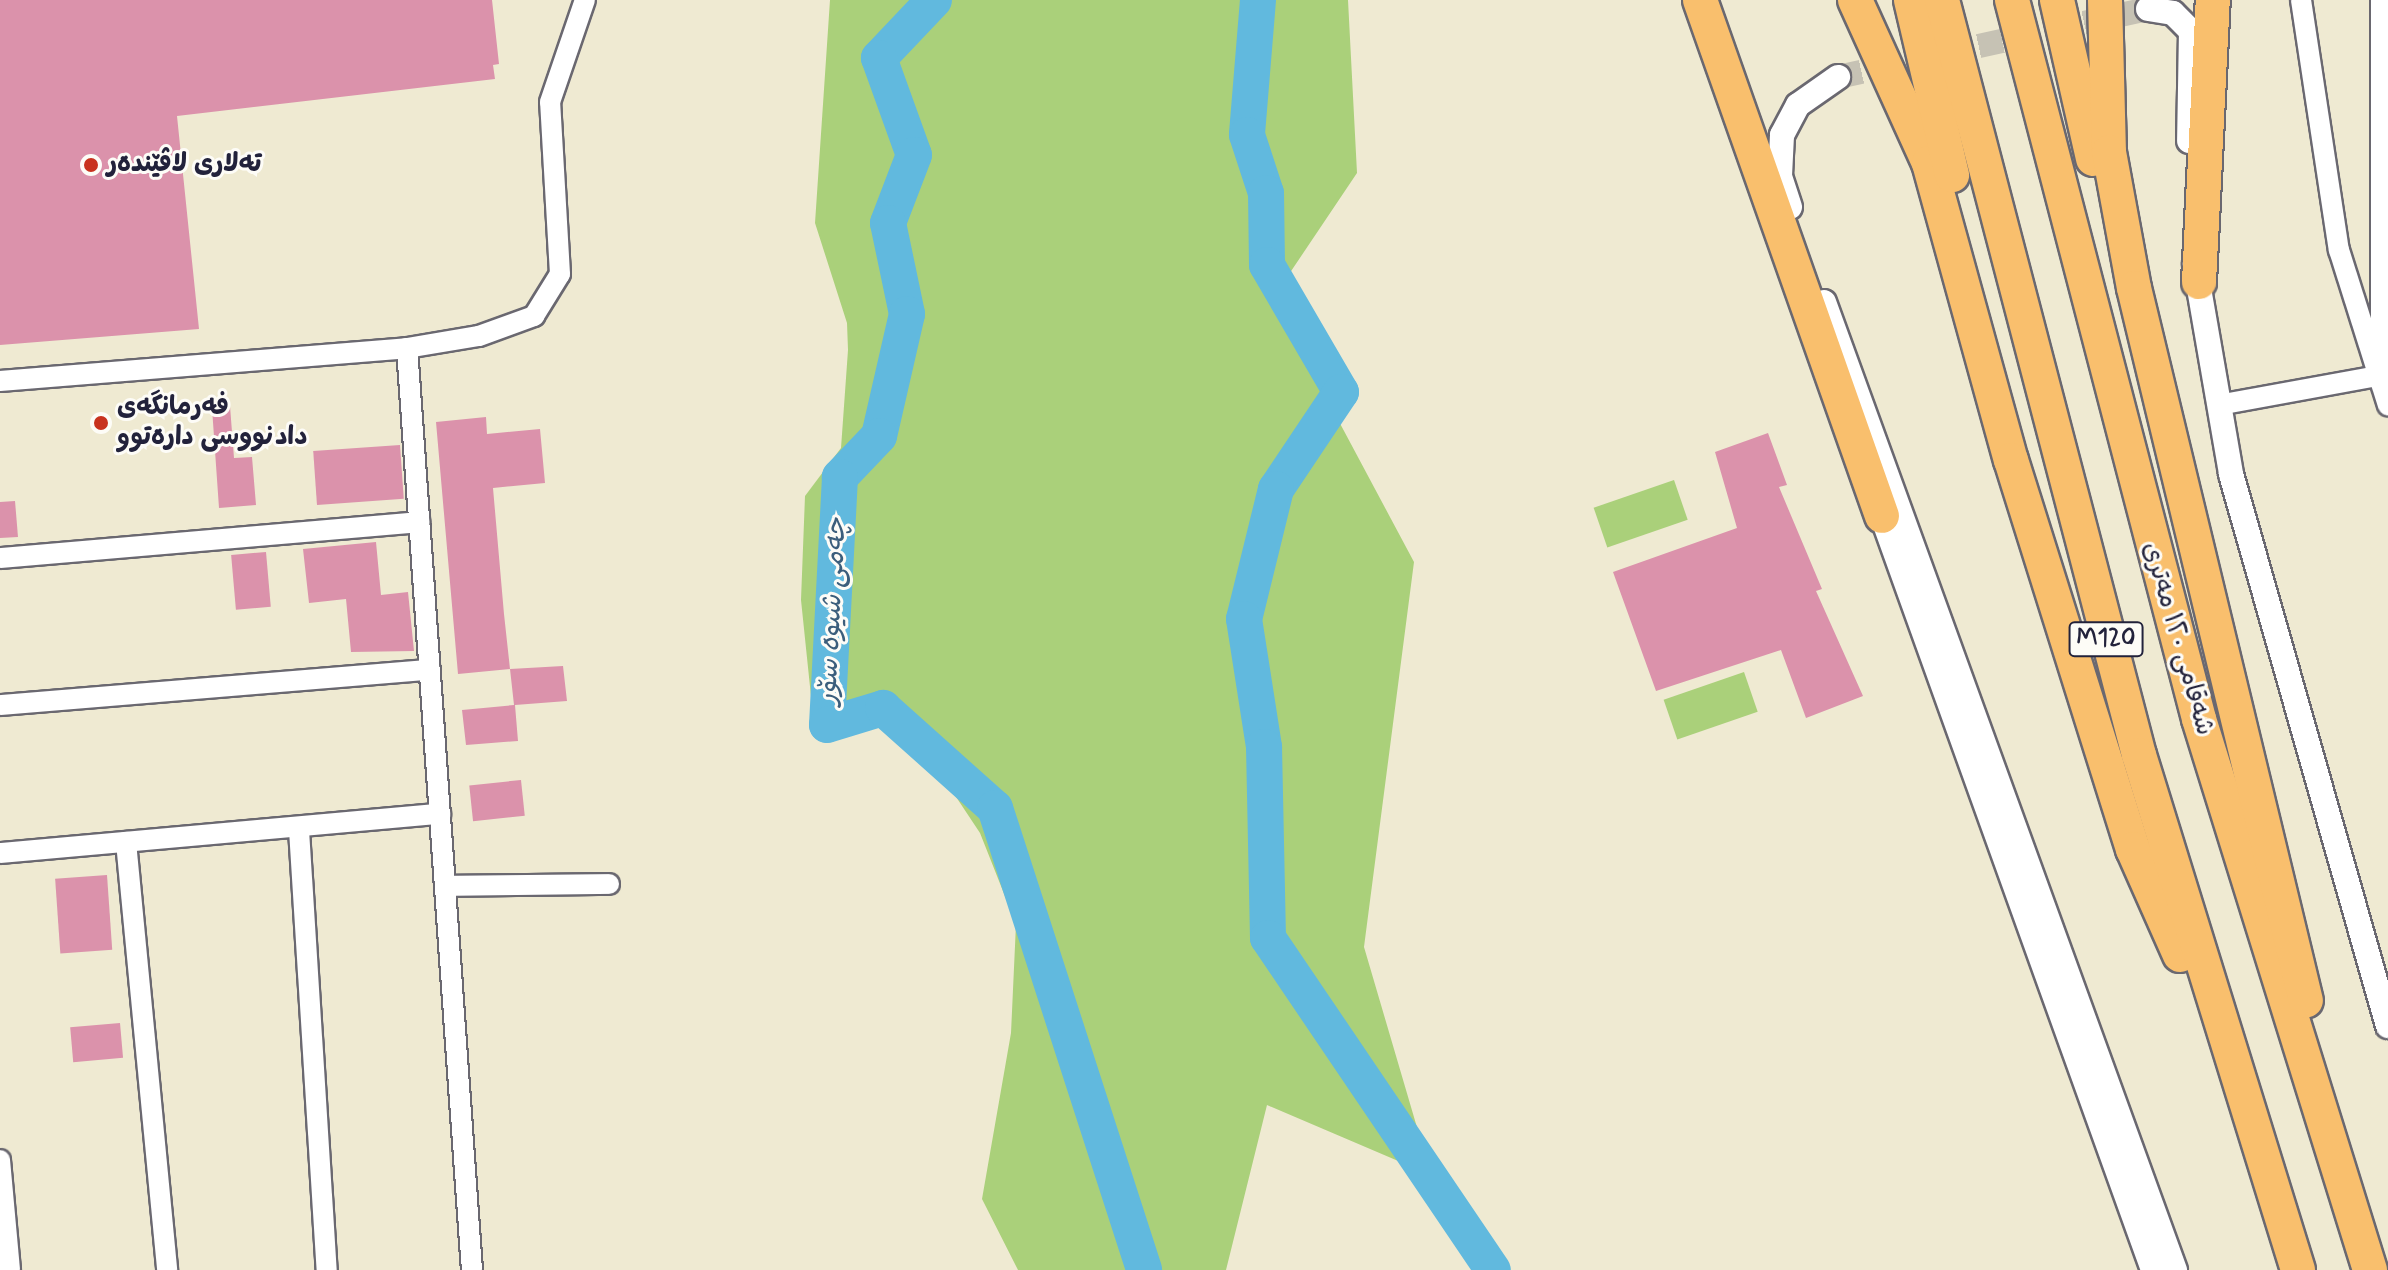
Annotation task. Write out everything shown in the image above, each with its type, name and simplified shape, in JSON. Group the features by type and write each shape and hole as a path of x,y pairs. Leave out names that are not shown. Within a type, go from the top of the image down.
{"highway":[{"path":"1700,0 1882,516"},
{"path":"1855,0 1929,163 2011,460 2064,614"},
{"path":"1911,0 2064,614 2133,849 2240,1090"},
{"name":"M120","path":"1942,0 2063,483 2240,1090 2298,1270"},
{"name":"شەقامی ١٢٠ مەتری","path":"2012,0 2137,497 2312,1090 2370,1270"},
{"path":"2057,0 2165,464 2215,628"},
{"path":"2105,0 2109,152 2134,288 2305,992 2312,1090"},
{"path":"2199,282 2213,0"},
{"path":"2354,1221 2378,1270"},
{"path":"2284,1230 2289,1270"}],"street":[{"path":"0,381 407,348 479,336 534,316 554,293 561,264 550,102 585,0"},
{"path":"2176,0 2148,9 2181,17 2193,39 2189,209 2218,405 2284,678 2388,1026"},
{"path":"2301,0 2339,250 2385,374"},
{"path":"2381,0 2385,374 2388,405"},
{"path":"1838,77 1788,119 1779,155 1784,192 2175,1270"},
{"path":"407,348 472,1270"},
{"path":"2218,405 2385,374"},
{"path":"1882,516 2153,1270"},
{"path":"0,558 419,522"},
{"path":"0,705 430,670"},
{"path":"0,853 299,830 440,814"},
{"path":"299,830 327,1270"},
{"path":"126,842 167,1270"},
{"path":"445,886 609,884"},
{"path":"0,1160 4,1240 10,1270"}],"green space":[{"path":"830,0 1348,0 1357,173 1273,298 1414,562 1364,947 1431,1175 1267,1105 1226,1270 1018,1270 982,1199 1011,1033 1016,924 980,833 913,732 812,706 801,600 805,496 841,448 848,350 847,323 815,223"},
{"path":"1674,480 1688,520 1607,547 1594,508"},
{"path":"1744,672 1758,712 1677,739 1664,700"}],"building":[{"name":"تەلاری لاڤێندەر","path":"0,0 492,0 499,64 493,65 495,79 177,116 199,329 0,345"},
{"path":"230,406 234,458 252,457 256,505 219,508 212,408"},
{"path":"486,417 487,434 540,429 545,483 493,488 510,669 458,674 436,422"},
{"path":"1768,433 1787,485 1779,487 1822,589 1816,591 1863,696 1806,718 1781,650 1656,691 1613,572 1737,528 1715,452"},
{"path":"400,445 404,499 317,505 313,451"},
{"path":"15,501 18,537 0,538 0,502"},
{"path":"376,542 381,595 408,592 414,651 351,652 346,599 309,603 303,549"},
{"path":"266,552 271,607 236,610 231,555"},
{"path":"563,666 567,701 515,705 518,741 466,745 462,710 514,705 510,669"},
{"path":"521,780 525,816 473,821 469,785"},
{"path":"107,875 112,950 60,953 55,879"},
{"path":"120,1023 123,1058 73,1062 70,1027"}],"waterway":[{"name":"چەمی شیوە سۆر","path":"934,0 879,58 914,155 888,223 907,314 879,436 840,477 827,725 883,708 995,808 1144,1270"},
{"path":"1258,0 1247,135 1266,193 1267,265 1341,392 1276,489 1244,619 1264,747 1268,938 1493,1270"}],"tunnel":[{"path":"1838,77 2148,9"}],"place":[{"name":"تەلاری لاڤێندەر","path":"91,165"},
{"name":"فەرمانگەی دادنووسی دارەتوو","path":"101,423"}]}
